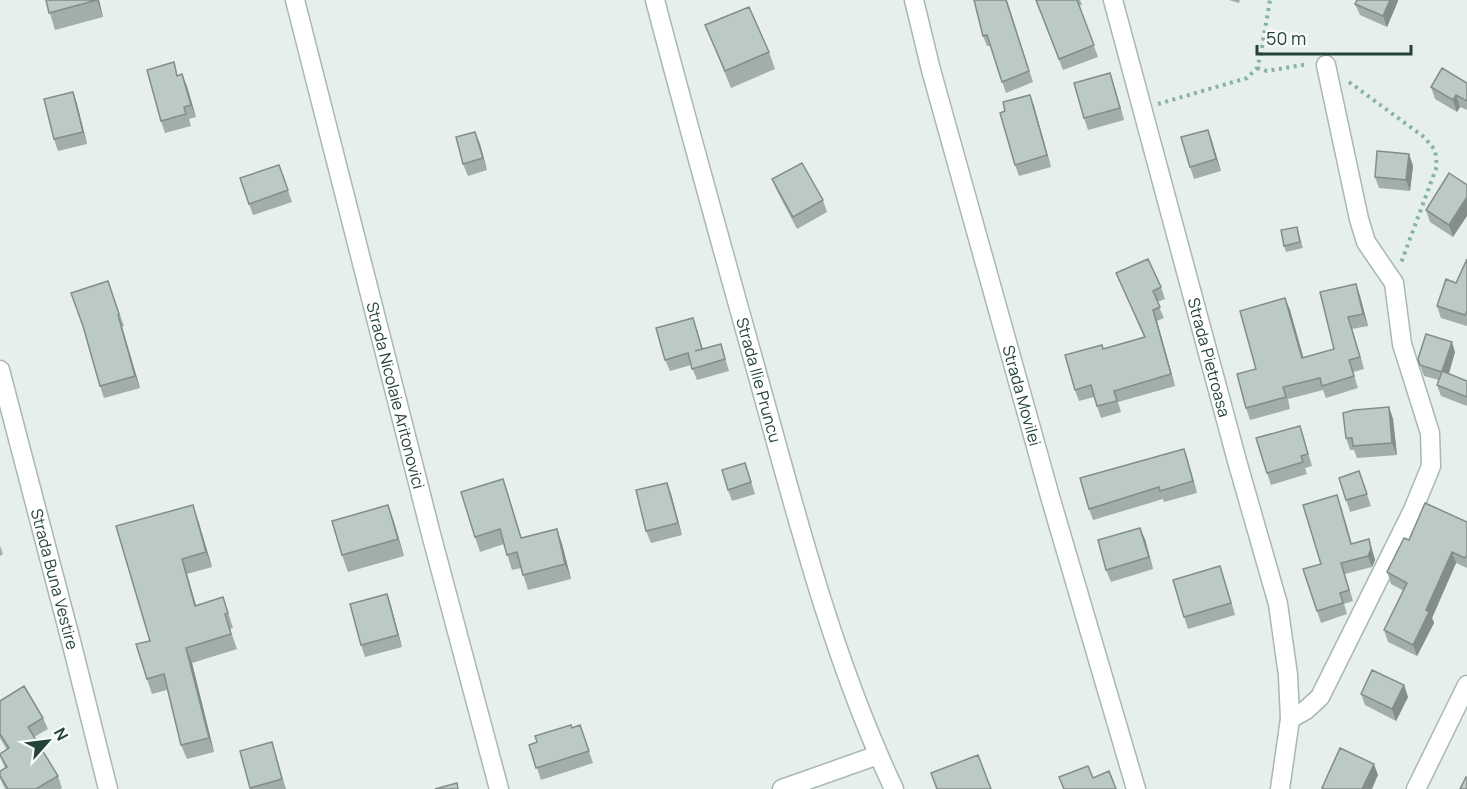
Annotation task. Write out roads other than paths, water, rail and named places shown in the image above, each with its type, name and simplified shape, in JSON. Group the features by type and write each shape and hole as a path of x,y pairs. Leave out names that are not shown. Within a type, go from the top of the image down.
{"street":[{"name":"Strada Nicolaie Aritonovici","path":"295,0 428,523 499,789"},
{"name":"Strada Ilie Pruncu","path":"655,0 789,491 846,675 894,789"},
{"name":"Strada Movilei","path":"914,0 931,70 1051,500 1136,789"},
{"name":"Strada Pietroasa","path":"1113,0 1237,461 1278,604 1288,675 1290,719 1280,789"},
{"path":"1290,719 1306,710 1320,697 1413,510 1431,466 1430,433 1402,344 1394,284 1366,242 1326,65"},
{"name":"Strada Buna Vestire","path":"0,370 108,789"},
{"path":"1416,789 1467,685"},
{"path":"782,789 878,755"}]}
